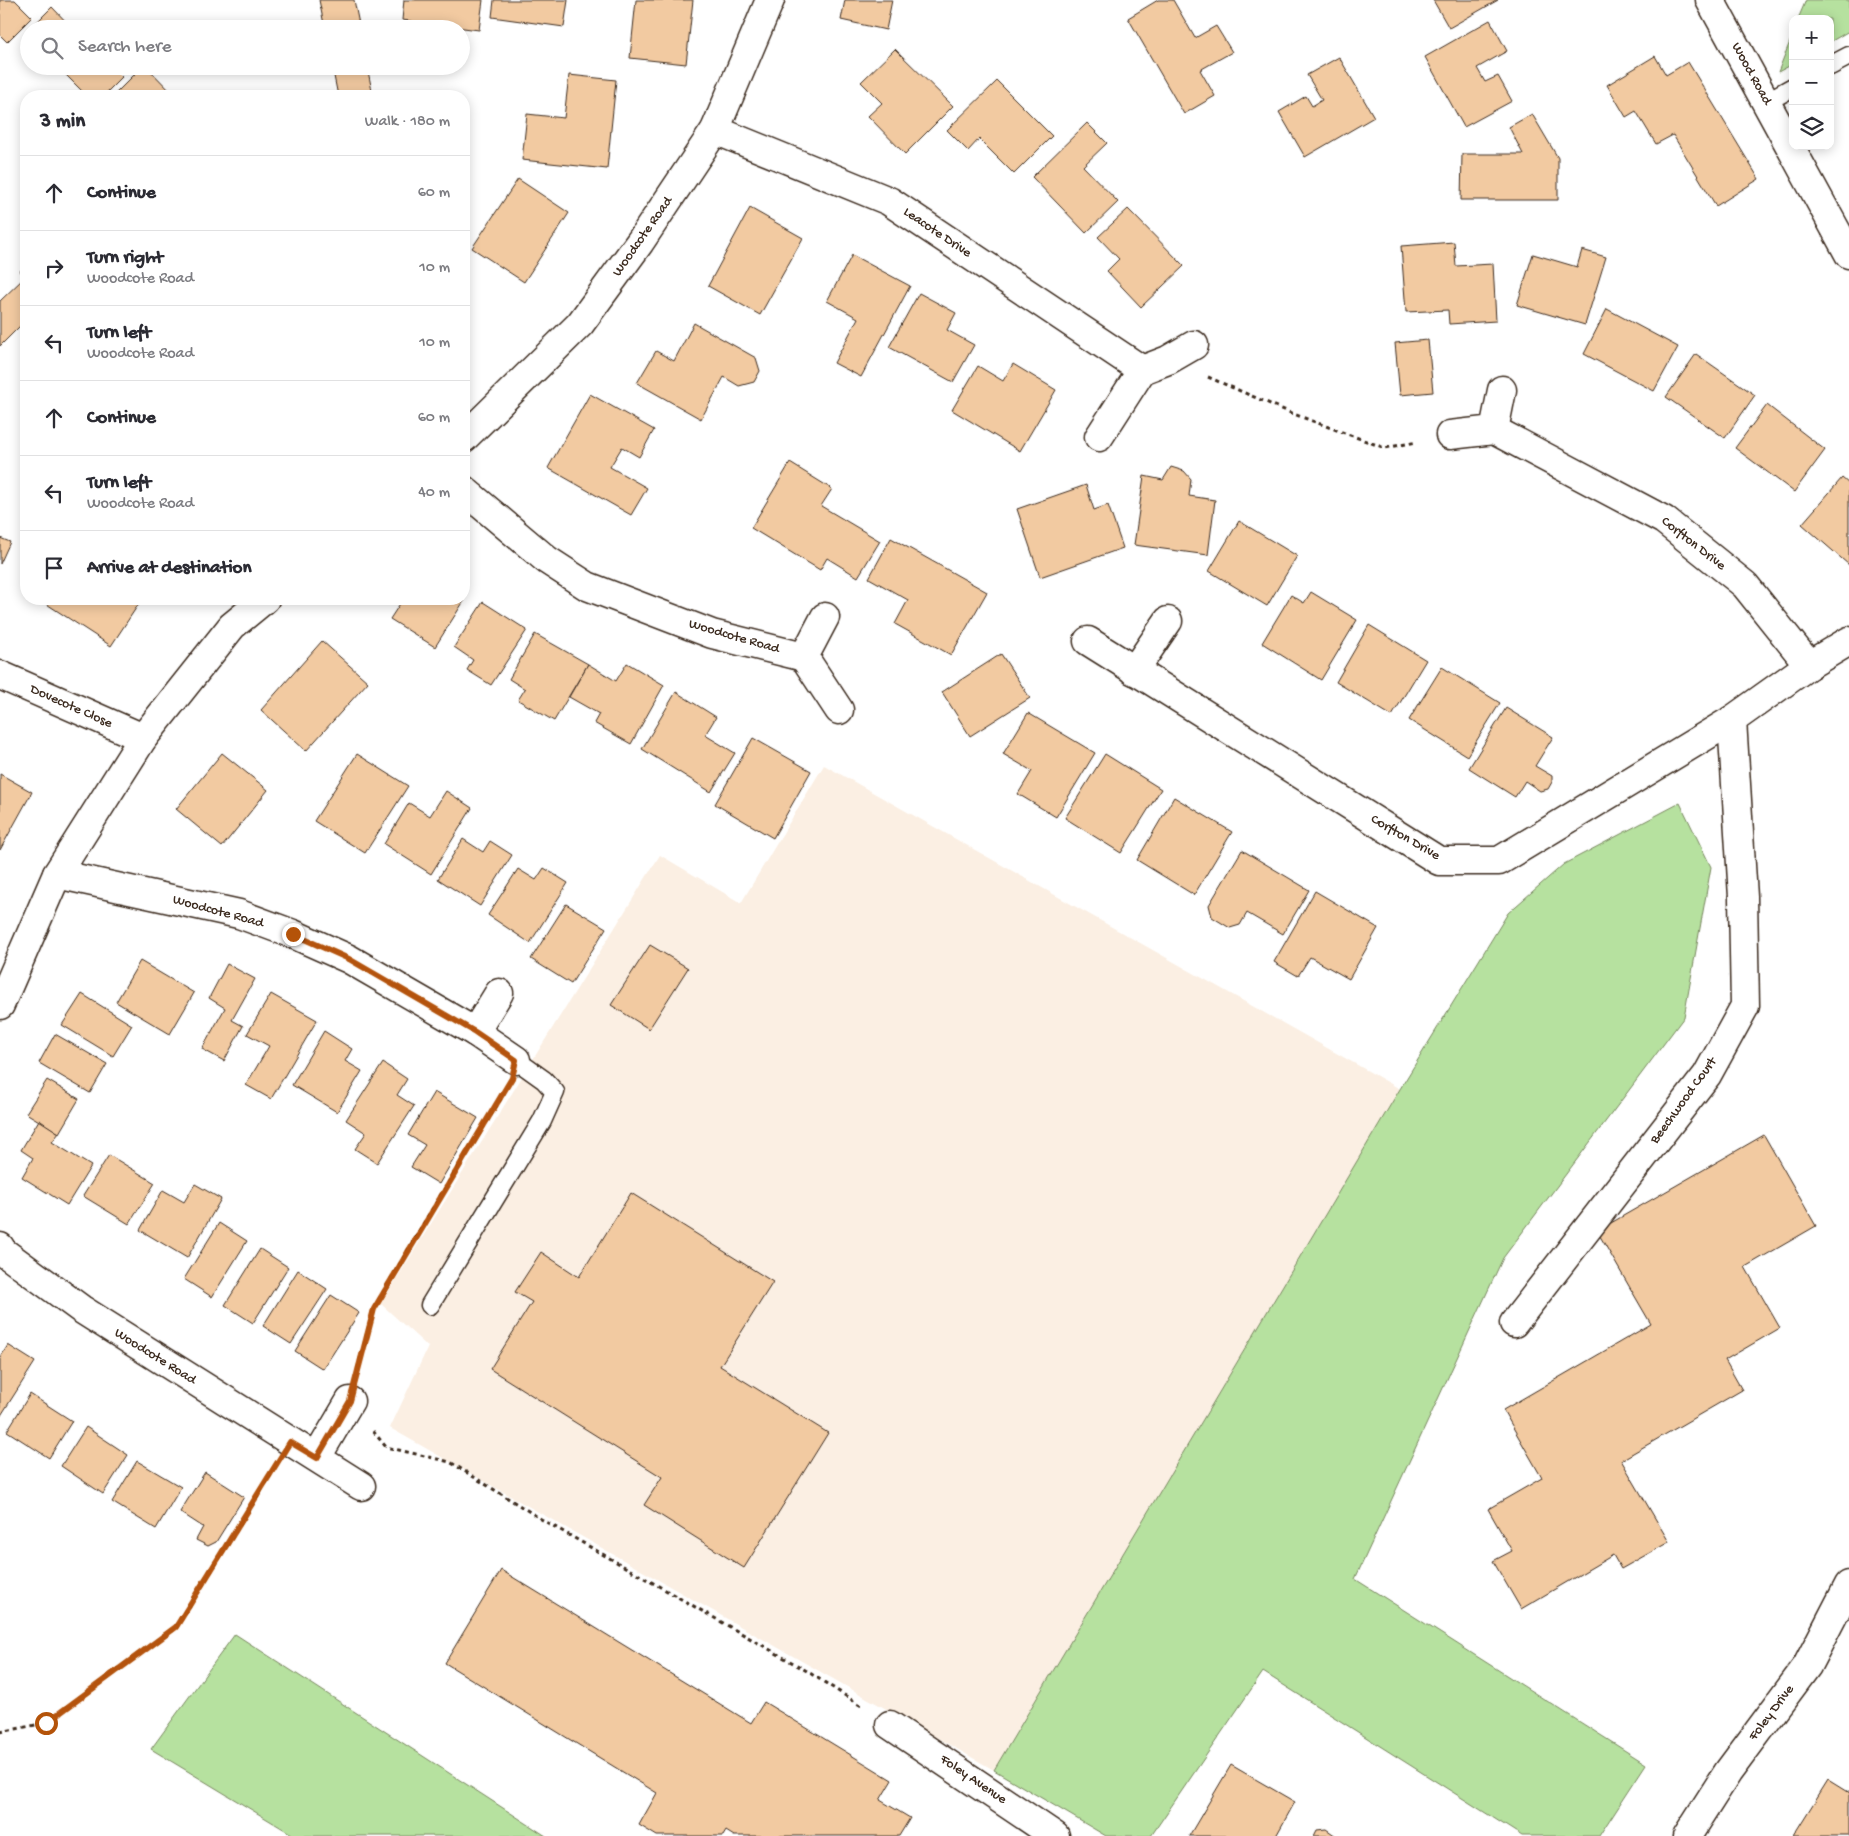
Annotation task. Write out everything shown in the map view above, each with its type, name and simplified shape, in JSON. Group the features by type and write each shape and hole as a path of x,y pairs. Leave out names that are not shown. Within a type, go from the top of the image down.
{"street":[{"name":"Woodcote Road","path":"470,432 580,324 640,242 715,130 770,0"},
{"name":"Wood Road","path":"1710,0 1849,254"},
{"name":"Leacote Drive","path":"715,130 889,201 1142,370"},
{"path":"1098,437 1142,370 1168,360 1194,345"},
{"path":"1450,435 1494,430 1502,390"},
{"name":"Corfton Drive","path":"1494,430 1664,520 1745,585 1809,665"},
{"name":"Woodcote Road","path":"470,495 547,560 587,586 712,634 804,657"},
{"path":"0,1005 57,874 143,738 232,626 258,605"},
{"path":"825,617 804,657 839,710"},
{"path":"1134,671 1168,621"},
{"name":"Corfton Drive","path":"1088,641 1439,861 1499,861 1732,720 1809,665 1849,641"},
{"name":"Dovecote Close","path":"0,675 143,738"},
{"name":"Beechwood Court","path":"1514,1323 1707,1076 1745,1006 1743,897 1732,720"},
{"name":"Woodcote Road","path":"57,874 239,914 293,934 349,959 475,1032 516,1060"},
{"path":"475,1032 499,993"},
{"name":"Woodcote Road","path":"0,1247 2,1251 81,1310 361,1486"},
{"path":"317,1458 350,1401"},
{"name":"Foley Drive","path":"1687,1836 1728,1772 1807,1666 1849,1585"},
{"name":"Foley Avenue","path":"890,1725 1056,1836"}],"lane":[{"path":"1834,64 1849,56"},
{"path":"1766,102 1789,89"},
{"path":"430,1305 542,1121 555,1092 544,1080 516,1060"}],"path":[{"path":"1168,360 1292,413 1385,448 1450,435"},
{"path":"516,1060 512,1078 374,1309 350,1401 386,1447 450,1462 541,1519 802,1668 890,1725"},
{"path":"0,1732 46,1723 176,1627 290,1442"}],"shaded area":[{"path":"824,765 1400,1089 994,1770 390,1428 428,1347 381,1304 660,855 741,903"}],"green space":[{"path":"1806,0 1849,0 1849,31 1834,40 1834,15 1800,15"},
{"path":"1789,44 1789,66 1778,72"},
{"path":"1680,803 1711,867 1684,1017 1503,1258 1355,1579 1646,1764 1599,1836 1522,1836 1263,1672 1151,1836 1106,1836 994,1770 1400,1089 1508,913 1564,864"},
{"path":"235,1634 546,1836 295,1836 151,1749"}],"building":[{"path":"0,0 15,0 32,17 29,20 20,20 20,29 7,42 0,35"},
{"path":"319,0 354,0 358,20 323,20"},
{"path":"404,0 483,0 479,30 470,29 470,20 402,20"},
{"path":"494,0 568,0 564,27 492,17"},
{"path":"636,0 693,0 686,64 630,58"},
{"path":"845,0 892,0 886,30 841,20"},
{"path":"1158,0 1173,0 1195,38 1216,26 1232,52 1200,70 1215,96 1184,114 1128,18"},
{"path":"1433,0 1498,0 1449,28"},
{"path":"52,7 64,20 39,20"},
{"path":"1490,20 1507,51 1477,68 1485,82 1498,76 1512,101 1464,127 1425,57"},
{"path":"895,49 953,106 905,154 868,116 882,103 861,82"},
{"path":"1655,56 1666,75 1688,62 1759,179 1716,206 1673,135 1656,144 1636,111 1626,117 1607,85"},
{"path":"1339,57 1374,117 1305,157 1279,112 1306,96 1312,106 1322,100 1307,75"},
{"path":"66,75 120,75 122,77 109,90 81,90"},
{"path":"134,75 155,75 169,90 119,90"},
{"path":"334,75 369,75 372,90 337,90"},
{"path":"569,75 616,80 607,169 522,160 527,114 564,118"},
{"path":"997,81 1052,136 1014,174 979,139 968,151 947,130"},
{"path":"1532,114 1558,158 1558,200 1461,200 1462,154 1523,154 1509,127"},
{"path":"1087,123 1107,143 1083,166 1118,202 1086,233 1032,177"},
{"path":"518,179 569,213 524,282 472,248"},
{"path":"750,208 803,238 760,315 708,286"},
{"path":"1128,209 1184,266 1141,307 1107,271 1119,259 1098,237"},
{"path":"1454,242 1456,266 1493,264 1496,321 1449,324 1448,310 1406,312 1401,246"},
{"path":"1582,250 1606,257 1585,325 1517,305 1533,254 1577,267"},
{"path":"852,255 910,286 861,377 834,363 858,318 827,301"},
{"path":"20,282 20,326 0,346 0,301"},
{"path":"919,293 956,313 947,330 974,345 953,382 889,347"},
{"path":"1607,309 1678,347 1654,391 1584,354"},
{"path":"694,323 756,358 760,371 754,382 739,386 724,377 701,419 637,383 656,351 674,361"},
{"path":"1428,340 1433,392 1400,395 1395,343"},
{"path":"1696,354 1755,395 1725,438 1666,397"},
{"path":"1013,364 1056,390 1020,451 952,410 978,366 1003,381"},
{"path":"590,394 654,430 639,457 622,447 610,467 647,488 631,515 548,468"},
{"path":"1767,405 1825,450 1794,492 1735,448"},
{"path":"790,463 832,489 821,506 880,541 858,577 827,558 820,570 751,528"},
{"path":"1171,467 1184,471 1191,479 1189,496 1215,500 1208,555 1134,545 1144,476 1163,480"},
{"path":"1842,478 1849,484 1849,565 1802,524"},
{"path":"1086,485 1094,510 1108,505 1123,548 1040,577 1017,509"},
{"path":"1239,521 1297,556 1267,606 1209,571"},
{"path":"0,538 10,542 0,564"},
{"path":"891,538 987,592 951,655 895,624 908,600 869,578"},
{"path":"1311,592 1357,620 1321,680 1262,643 1291,595 1304,603"},
{"path":"483,602 527,630 491,685 467,670 473,660 454,647"},
{"path":"48,605 138,605 111,646"},
{"path":"399,605 461,605 435,647 390,619"},
{"path":"1369,625 1426,660 1392,716 1336,682"},
{"path":"535,634 588,664 554,721 518,700 525,689 509,679"},
{"path":"322,641 368,682 306,751 261,710"},
{"path":"1001,654 1030,698 970,736 942,692"},
{"path":"627,663 664,685 631,744 594,723 599,714 569,697 588,664 616,681"},
{"path":"1442,667 1500,703 1467,756 1409,720"},
{"path":"676,692 716,717 705,735 735,753 711,792 642,749"},
{"path":"1506,708 1553,737 1535,766 1552,776 1552,782 1548,789 1540,791 1525,781 1515,797 1469,768"},
{"path":"1028,713 1095,753 1056,817 1018,794 1032,771 1003,754"},
{"path":"753,738 811,771 773,838 715,804"},
{"path":"222,753 268,790 222,847 176,809"},
{"path":"357,754 408,786 365,853 314,821"},
{"path":"1105,754 1161,789 1121,853 1065,818"},
{"path":"0,774 32,792 0,850"},
{"path":"446,791 472,808 431,874 384,844 409,803 430,816"},
{"path":"1174,797 1232,832 1194,895 1137,860"},
{"path":"463,839 483,852 490,841 512,855 480,906 438,879"},
{"path":"1242,850 1309,890 1283,934 1247,913 1240,925 1230,928 1212,917 1209,905"},
{"path":"544,868 568,883 530,943 488,915 518,869 536,880"},
{"path":"1315,891 1378,928 1349,979 1310,957 1298,976 1274,962"},
{"path":"566,904 606,928 571,984 531,959"},
{"path":"650,945 688,968 649,1029 611,1005"},
{"path":"140,961 194,993 170,1034 116,1002"},
{"path":"227,964 255,979 232,1020 243,1026 224,1061 202,1049 225,1008 209,998"},
{"path":"82,994 132,1025 113,1056 62,1025"},
{"path":"271,994 317,1020 271,1099 246,1085 269,1046 247,1034"},
{"path":"324,1031 352,1049 345,1061 362,1071 337,1112 292,1085"},
{"path":"55,1034 107,1064 90,1093 39,1063"},
{"path":"383,1063 407,1079 397,1095 414,1106 377,1163 355,1149 366,1133 346,1120"},
{"path":"47,1080 79,1099 59,1133 26,1113"},
{"path":"434,1092 478,1118 439,1184 411,1167 425,1145 408,1135"},
{"path":"39,1120 59,1133 52,1142 91,1166 67,1205 22,1177 33,1158 21,1150"},
{"path":"1764,1135 1816,1226 1745,1267 1780,1328 1725,1360 1742,1390 1621,1460 1669,1542 1621,1569 1613,1555 1521,1609 1493,1561 1512,1551 1488,1509 1542,1478 1503,1410 1651,1324 1597,1231"},
{"path":"109,1155 155,1183 129,1224 83,1196"},
{"path":"195,1184 221,1199 187,1258 140,1230 163,1190 184,1202"},
{"path":"631,1193 773,1282 720,1366 828,1433 744,1568 644,1505 662,1477 490,1369 532,1302 515,1292 541,1252 579,1277"},
{"path":"219,1223 247,1241 212,1297 184,1279"},
{"path":"260,1249 288,1267 253,1323 225,1305"},
{"path":"298,1270 327,1289 291,1344 263,1326"},
{"path":"331,1295 359,1313 323,1369 295,1351"},
{"path":"8,1345 35,1362 0,1417 0,1358"},
{"path":"30,1394 72,1421 49,1458 7,1431"},
{"path":"86,1427 128,1455 103,1494 61,1466"},
{"path":"137,1461 181,1487 156,1529 112,1502"},
{"path":"205,1472 244,1497 216,1542 208,1546 196,1540 203,1527 180,1512"},
{"path":"501,1570 751,1723 764,1702 892,1780 880,1800 910,1818 899,1836 734,1836 726,1831 723,1836 657,1836 639,1825 657,1793 445,1663"},
{"path":"1231,1765 1295,1802 1276,1836 1189,1836"},
{"path":"1828,1780 1849,1793 1849,1836 1793,1836"},
{"path":"1326,1829 1336,1836 1314,1836 1317,1830"}],"route":[{"path":"46,1723 176,1627 290,1442 317,1458 350,1401 374,1309 512,1078 516,1060 475,1032 349,959 293,934"}]}
